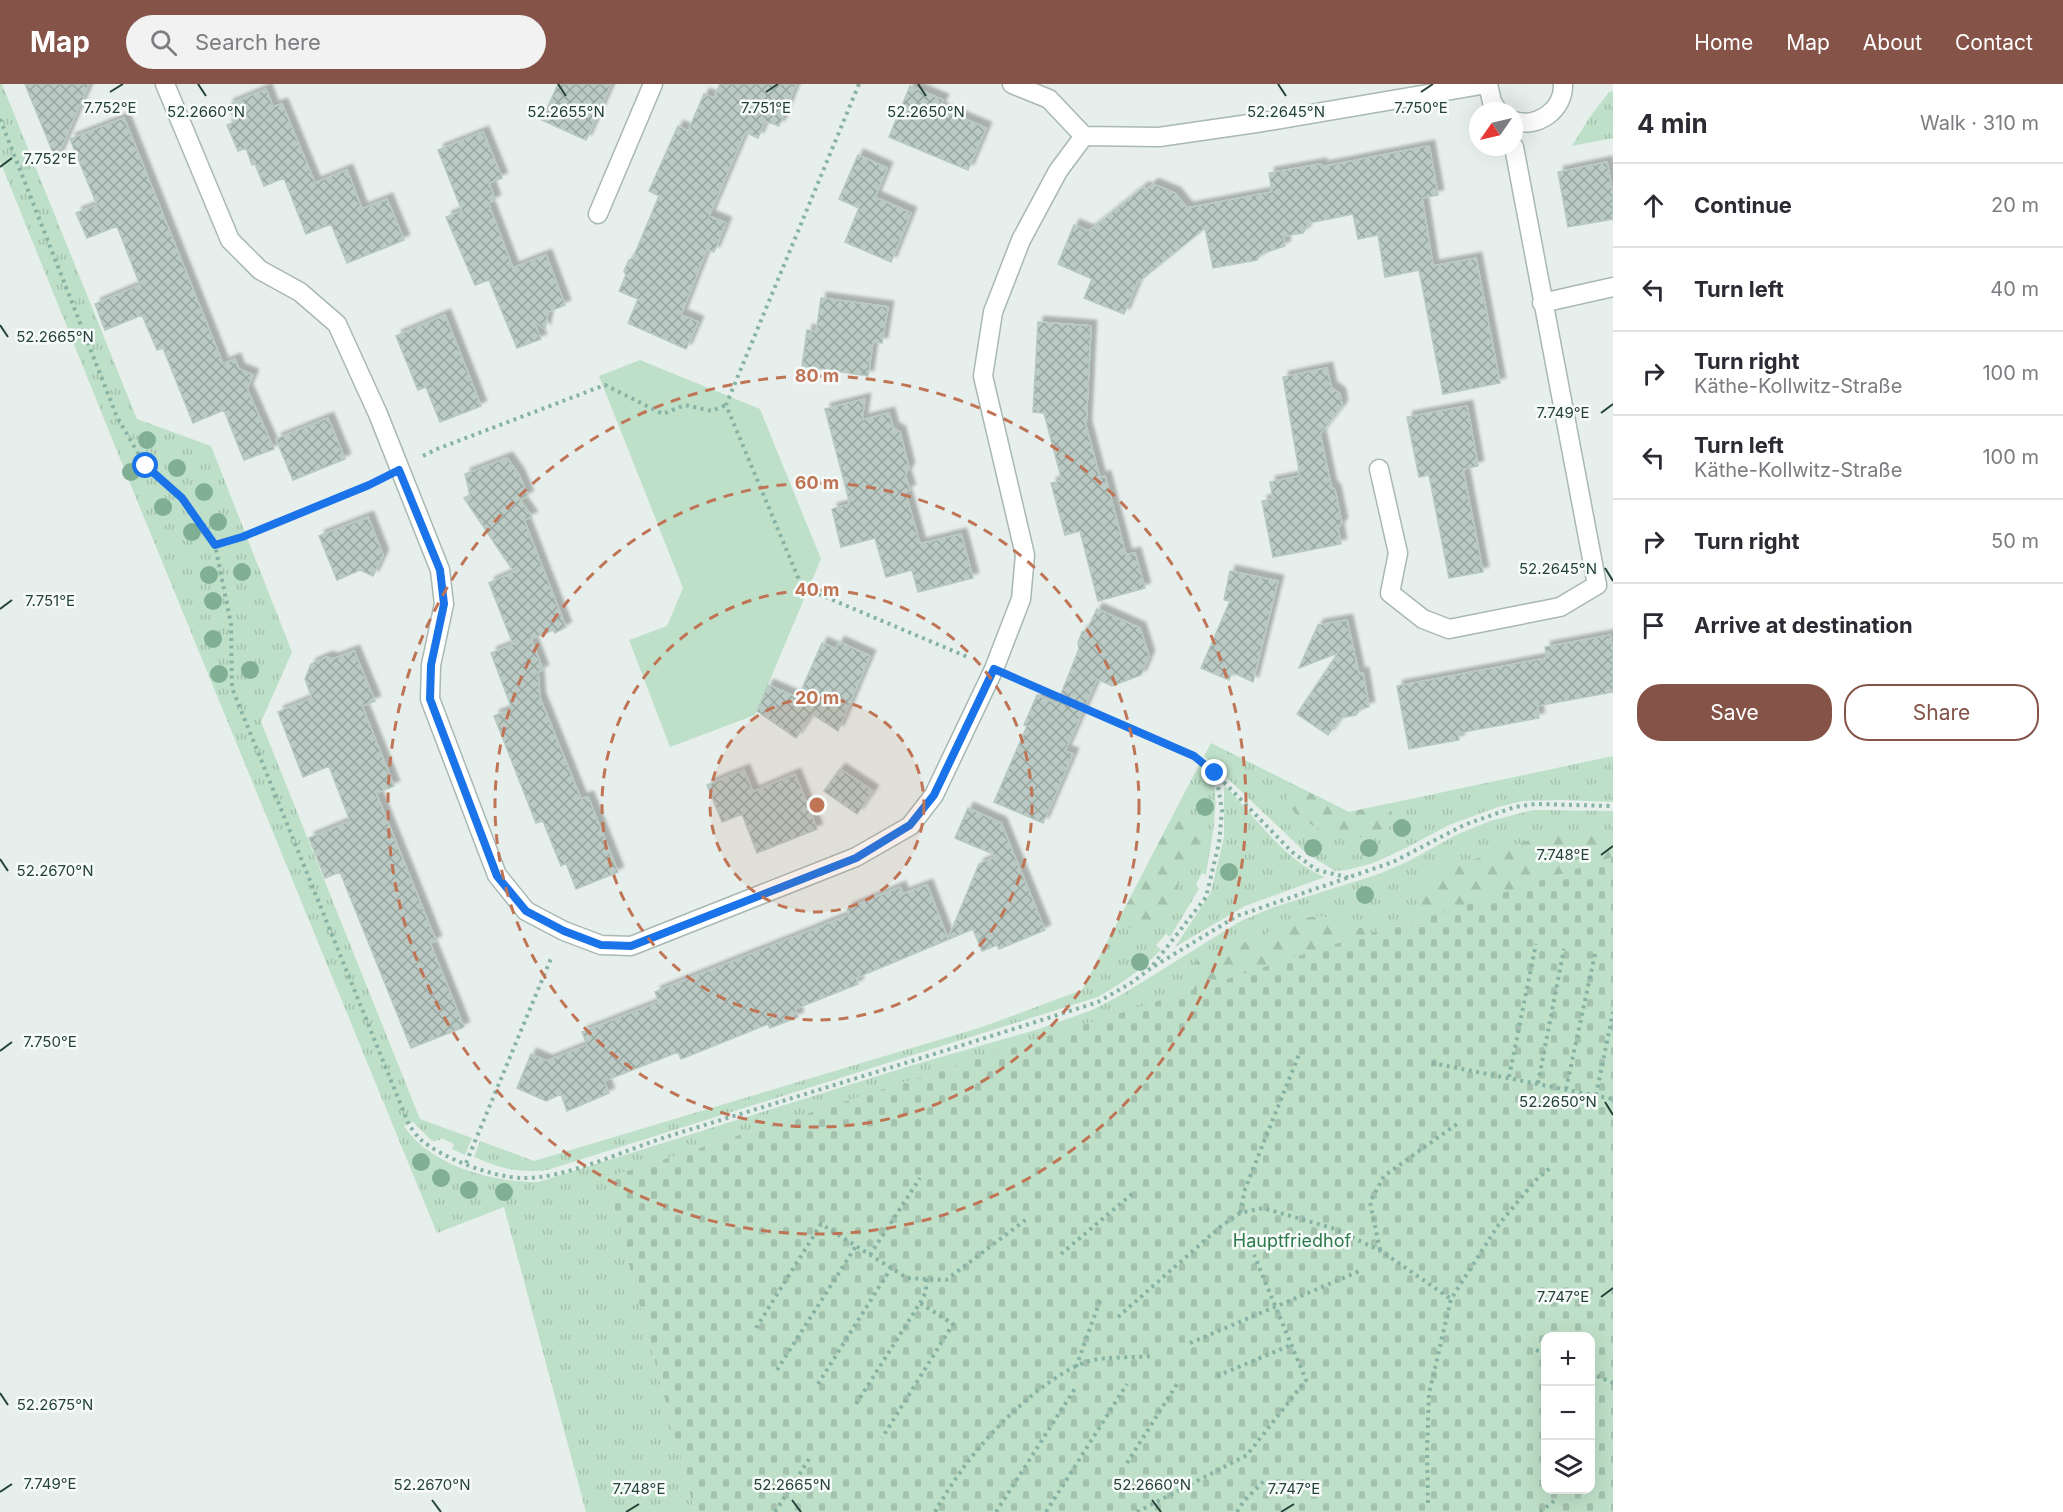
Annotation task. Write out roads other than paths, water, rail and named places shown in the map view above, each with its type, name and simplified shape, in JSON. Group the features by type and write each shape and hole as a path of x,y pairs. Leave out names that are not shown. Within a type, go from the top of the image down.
{"street":[{"path":"165,84 230,240 260,270 300,292 337,324 378,414 440,570 444,604 431,665 430,699 497,876 526,911 564,931 601,945 631,946 856,858 910,825 934,795 994,669 1021,599 1025,555 982,376 993,312 1021,240 1058,171 1084,136"},
{"path":"598,214 653,84"},
{"path":"1012,84 1048,99 1084,136 1160,137 1487,84 1492,102"},
{"path":"1523,123 1534,122 1547,116 1557,107 1563,84"},
{"path":"1516,156 1597,585"},
{"path":"1542,303 1613,287"},
{"path":"1379,469 1398,553 1390,593 1424,619 1449,629 1560,607 1613,573"}],"park label":[{"name":"Hauptfriedhof","path":"1292,1241"}]}
